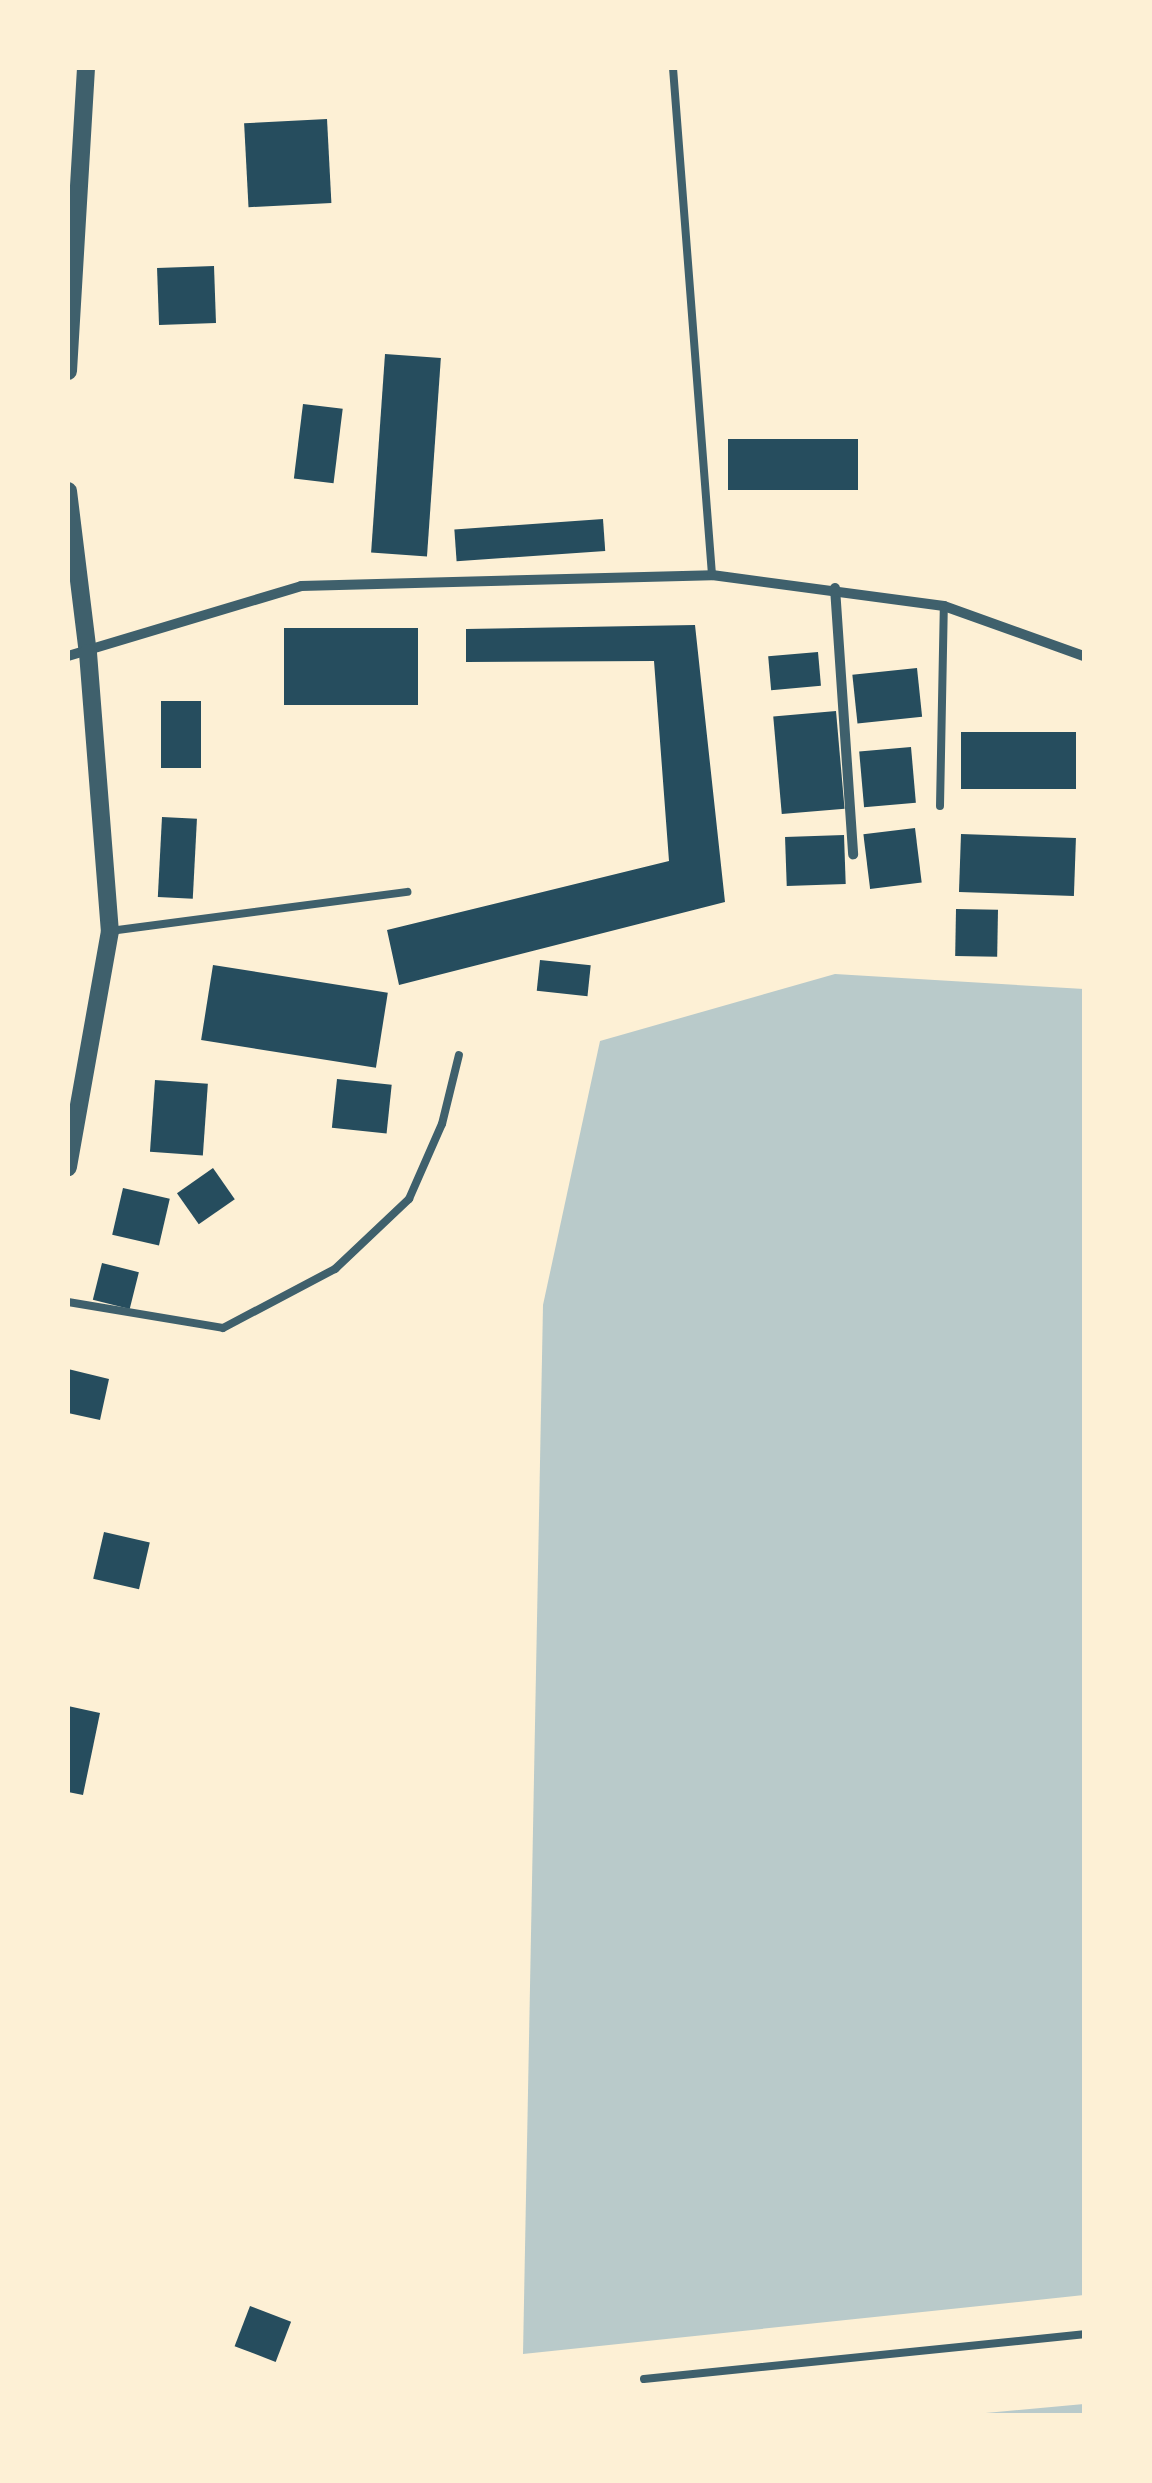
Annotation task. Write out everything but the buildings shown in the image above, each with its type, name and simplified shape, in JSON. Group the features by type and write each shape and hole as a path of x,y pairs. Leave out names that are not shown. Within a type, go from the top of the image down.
{"street":[{"path":"68,371 86,68"},
{"path":"68,491 88,653 110,931 68,1167"},
{"path":"68,656 302,586 712,575 835,588 944,606 1084,656"},
{"path":"835,588 853,854"}],"lane":[{"path":"673,68 712,575"},
{"path":"940,806 944,606"},
{"path":"110,931 406,892"},
{"path":"68,1302 223,1328 335,1268 409,1199 442,1124 460,1054"},
{"path":"644,2379 1084,2334"}],"shaded area":[{"path":"835,974 1084,989 1084,2295 523,2354 543,1305 600,1041"},
{"path":"1084,2404 1084,2415 964,2415"}]}
